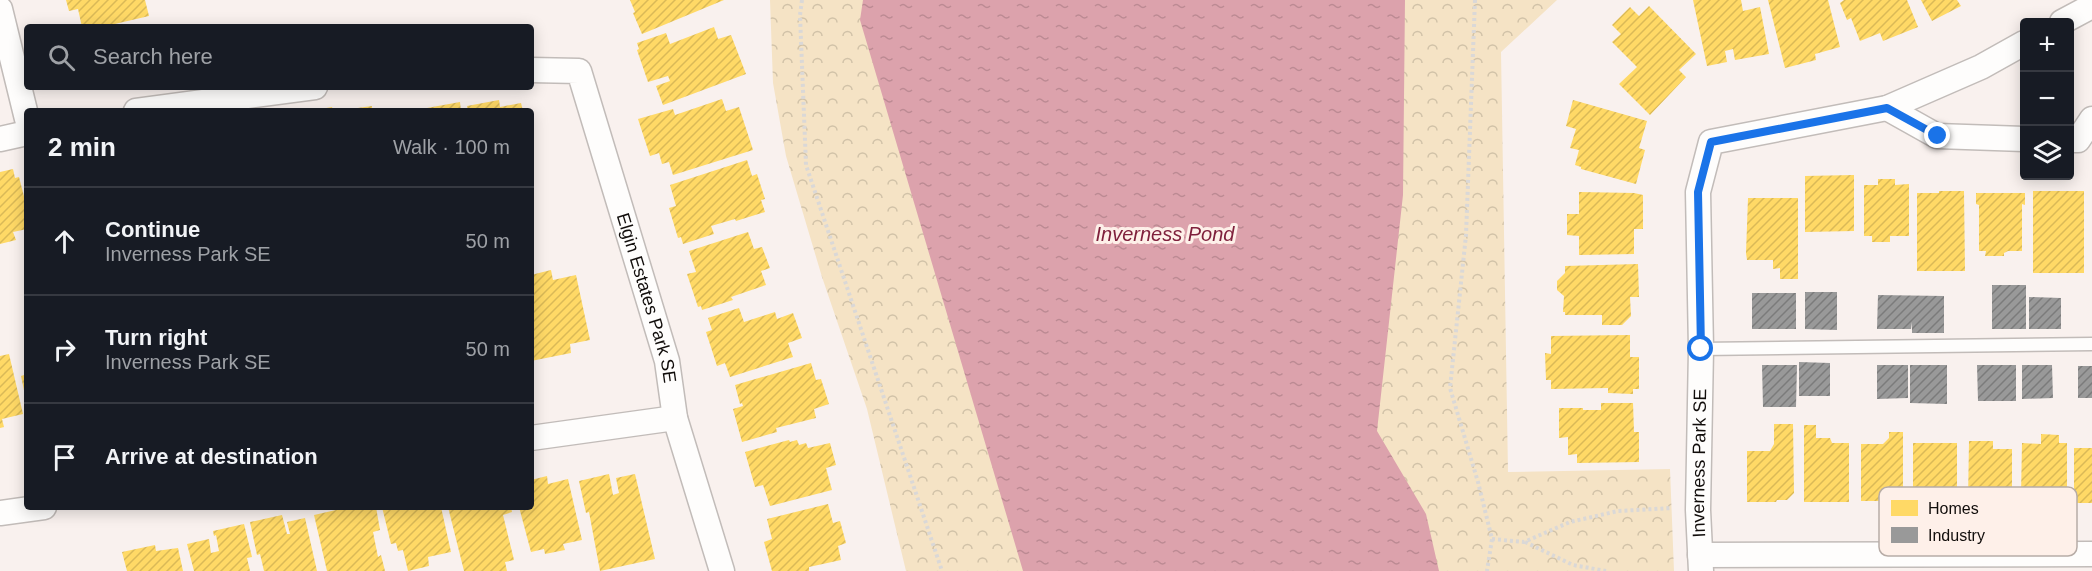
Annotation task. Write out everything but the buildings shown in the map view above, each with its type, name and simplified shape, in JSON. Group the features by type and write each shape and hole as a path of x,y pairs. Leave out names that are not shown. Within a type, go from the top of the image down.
{"street":[{"path":"2070,18 2092,6"},
{"path":"0,9 24,108"},
{"name":"Inverness Park SE","path":"1700,563 1698,510 1701,349 1698,192 1711,142 1887,108 1981,67 2020,46"},
{"name":"Elgin Estates Park SE","path":"534,70 579,71 668,361 675,418 722,571"},
{"path":"158,108 293,90"},
{"path":"1887,108 1938,136 2020,139"},
{"path":"2074,140 2078,140 2092,119"},
{"path":"0,139 24,134"},
{"path":"534,438 675,418"},
{"path":"0,513 24,510"},
{"path":"2077,554 2092,554"},
{"path":"1700,563 2005,556"}],"lane":[{"path":"1701,349 2092,345"}],"path":[{"path":"802,0 800,15 806,165 942,571"},
{"path":"1474,0 1466,235 1450,388 1492,539 1487,571"},
{"path":"1524,542 1570,522 1618,511 1662,508 1698,510"},
{"path":"1492,539 1524,542 1573,565 1606,571"}],"green space":[{"name":"Inverness Pond","path":"770,0 1557,0 1501,52 1508,472 1670,469 1674,571 906,571 867,409 822,277 786,156 773,83"}],"water":[{"name":"Inverness Pond","path":"863,0 1405,0 1403,195 1377,431 1426,514 1439,571 1023,571 860,20"}],"route":[{"path":"1701,349 1698,192 1711,142 1887,108 1938,136"}]}
